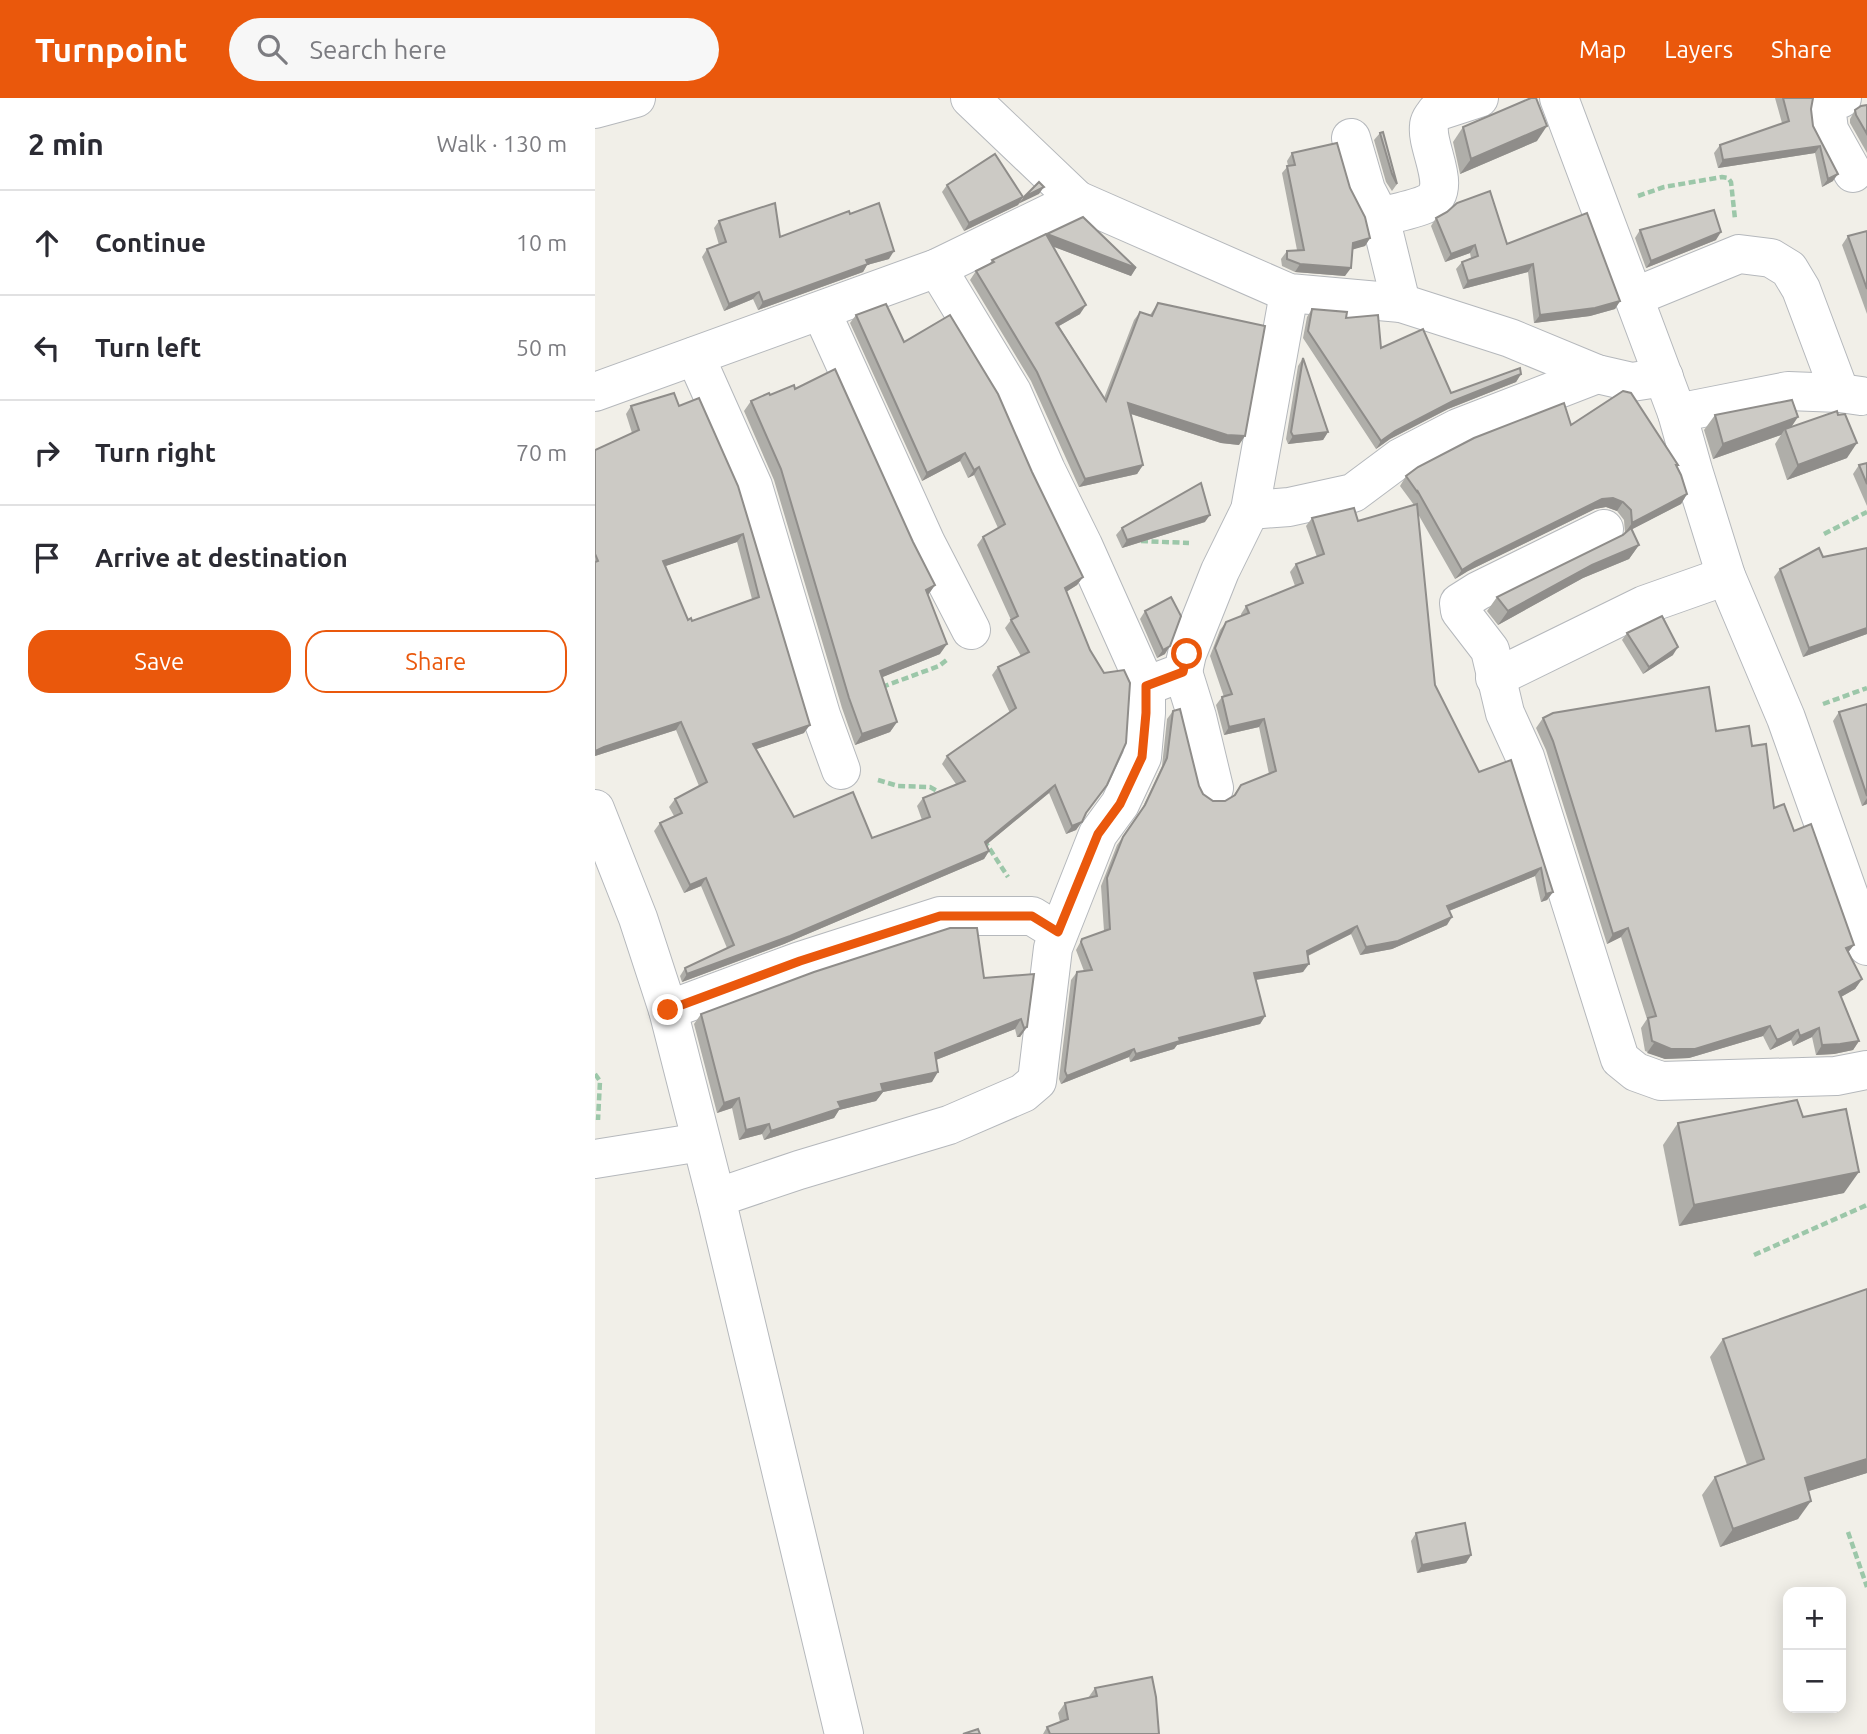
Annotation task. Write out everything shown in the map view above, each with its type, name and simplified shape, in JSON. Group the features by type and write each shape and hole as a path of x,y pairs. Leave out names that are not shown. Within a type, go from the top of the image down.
{"street":[{"path":"595,109 636,98"},
{"path":"970,98 1077,200 1289,293 1401,303 1510,338 1597,374 1632,382 1664,377"},
{"path":"1380,217 1429,203 1436,196 1440,186 1429,124 1436,112 1479,98"},
{"path":"1559,98 1677,413 1726,576 1786,718 1867,946"},
{"path":"1842,98 1831,103 1827,114 1829,130 1853,173"},
{"path":"1351,138 1366,190 1380,217 1401,303"},
{"path":"595,392 937,268 1077,200"},
{"path":"1634,297 1739,254 1771,258 1789,269 1854,395"},
{"path":"716,1198 949,1125 1023,1093 1037,1081 1053,948 1045,924 1098,834 1120,804 1142,757 1146,686 1012,392 937,268"},
{"path":"1214,788 1183,672 1187,654 1220,571 1250,510 1289,293"},
{"path":"821,311 926,543 971,630"},
{"path":"695,356 753,486 821,715 841,770"},
{"path":"1250,510 1289,507 1353,493 1400,458 1458,428 1597,374"},
{"path":"1677,413 1788,391 1854,395"},
{"path":"1604,529 1459,603 1460,611 1490,650 1504,713 1525,757 1620,1059 1636,1072 1661,1081 1836,1076 1867,1070"},
{"path":"1495,678 1644,605 1726,576"},
{"path":"1146,686 1183,672"},
{"path":"595,808 638,918 668,1010 716,1198 844,1734"},
{"path":"668,1010 800,961 940,916 1045,924"},
{"path":"596,1159 701,1142"}],"path":[{"path":"1601,209 1664,187 1728,178 1731,183 1739,254"},
{"path":"1824,534 1867,512"},
{"path":"1786,718 1867,688"},
{"path":"841,770 898,786 930,787 951,800"},
{"path":"976,830 1045,924"},
{"path":"595,1074 600,1081 596,1159"},
{"path":"1754,1255 1867,1206"},
{"path":"1848,1532 1867,1587"}],"building":[{"path":"1536,98 1547,126 1471,159 1463,127"},
{"path":"1783,98 1813,98 1813,126 1838,174 1828,179 1820,146 1723,160 1720,145 1789,121"},
{"path":"1867,105 1867,134 1855,110"},
{"path":"1383,132 1397,184 1380,133"},
{"path":"1337,143 1350,188 1365,217 1370,238 1353,243 1351,268 1300,264 1287,259 1287,251 1304,250 1287,166 1295,165 1292,153"},
{"path":"995,154 1023,197 969,223 947,185"},
{"path":"1039,182 1044,187 1024,197"},
{"path":"1490,191 1507,244 1587,213 1620,301 1595,308 1540,315 1533,264 1468,281 1462,262 1478,256 1475,245 1451,254 1436,218 1457,203"},
{"path":"775,203 780,237 849,211 850,214 879,203 894,251 866,260 868,264 763,302 759,292 729,304 707,249 726,242 719,221"},
{"path":"1714,210 1721,232 1651,261 1640,230"},
{"path":"1083,217 1136,268 1047,234"},
{"path":"1867,231 1867,289 1848,236"},
{"path":"1046,234 1086,305 1056,323 1106,401 1140,312 1152,316 1158,303 1265,326 1245,436 1227,435 1128,403 1143,465 1085,479 1037,372 976,271 994,262 992,260"},
{"path":"886,304 904,342 950,315 998,394 1083,577 1065,588 1090,650 1104,673 1124,670 1130,683 1126,743 1107,785 1082,822 1072,826 1055,785 985,842 989,851 790,936 687,974 685,968 734,945 706,878 690,885 660,823 682,813 675,799 707,782 681,722 595,751 595,562 598,561 595,554 595,450 639,430 631,406 674,393 679,406 699,398 738,486 810,725 753,744 794,817 853,792 872,838 930,817 923,798 965,781 947,756 1016,708 998,667 1029,652 1011,620 1018,616 983,537 1005,524 979,467 974,470 965,453 927,473 856,315","holes":["743,534 759,597 692,621 691,618 688,620 663,561"]},
{"path":"1312,309 1347,312 1346,318 1378,315 1381,348 1423,329 1451,393 1520,368 1521,374 1453,401 1381,441 1308,331"},
{"path":"1303,358 1328,432 1293,436 1291,432"},
{"path":"835,369 935,585 926,590 947,644 880,671 897,722 862,734 781,469 751,401 794,385 795,389"},
{"path":"1623,391 1631,393 1678,465 1687,494 1632,523 1631,510 1623,502 1613,498 1602,499 1462,570 1417,490 1418,493 1406,476 1474,438 1564,403 1571,425"},
{"path":"1792,400 1798,417 1723,444 1715,415"},
{"path":"1837,411 1838,415 1845,414 1857,443 1798,465 1785,429"},
{"path":"1867,463 1867,484 1859,465"},
{"path":"1201,483 1210,515 1127,540 1122,528"},
{"path":"1417,504 1435,685 1479,772 1511,760 1553,892 1546,894 1541,868 1447,906 1452,917 1398,941 1366,947 1357,926 1307,951 1309,964 1254,973 1265,1016 1179,1038 1180,1041 1136,1054 1134,1049 1067,1076 1065,1071 1077,972 1092,970 1081,942 1082,939 1110,929 1107,878 1123,837 1145,805 1167,758 1173,711 1180,709 1199,786 1203,794 1213,801 1225,801 1235,795 1241,785 1276,771 1264,719 1229,727 1222,697 1232,694 1215,648 1226,622 1249,613 1246,606 1303,583 1296,564 1324,554 1312,518 1354,508 1358,521"},
{"path":"1631,528 1639,545 1592,565 1508,611 1497,597 1623,535"},
{"path":"1819,548 1823,557 1867,548 1867,628 1809,648 1780,569"},
{"path":"1171,597 1181,616 1170,646 1163,650 1145,611"},
{"path":"1662,616 1678,647 1649,667 1627,633"},
{"path":"1709,687 1716,731 1749,726 1752,746 1766,744 1774,808 1784,804 1794,831 1811,824 1854,945 1846,948 1862,979 1839,992 1859,1041 1822,1045 1819,1028 1800,1036 1798,1030 1777,1040 1770,1026 1695,1049 1671,1049 1652,1041 1648,1018 1656,1016 1628,928 1613,934 1553,741 1543,718 1553,713"},
{"path":"1867,704 1867,796 1839,712"},
{"path":"950,928 977,928 984,978 1034,974 1027,1027 1024,1028 1021,1019 935,1053 938,1072 881,1084 883,1091 838,1102 841,1108 771,1131 769,1124 746,1130 739,1098 724,1103 701,1014 814,972"},
{"path":"1797,1100 1803,1117 1846,1109 1859,1172 1694,1205 1678,1123"},
{"path":"1867,1289 1867,1459 1805,1478 1811,1501 1733,1529 1715,1477 1764,1459 1723,1339"},
{"path":"1465,1523 1471,1555 1422,1565 1416,1533"},
{"path":"1152,1677 1159,1734 1050,1734 1047,1727 1068,1719 1065,1703 1097,1696 1095,1688"},
{"path":"978,1729 980,1734 963,1734"}],"route":[{"path":"668,1010 800,961 940,916 1032,916 1058,932 1098,834 1120,804 1142,757 1146,686 1183,672 1187,654"}]}
